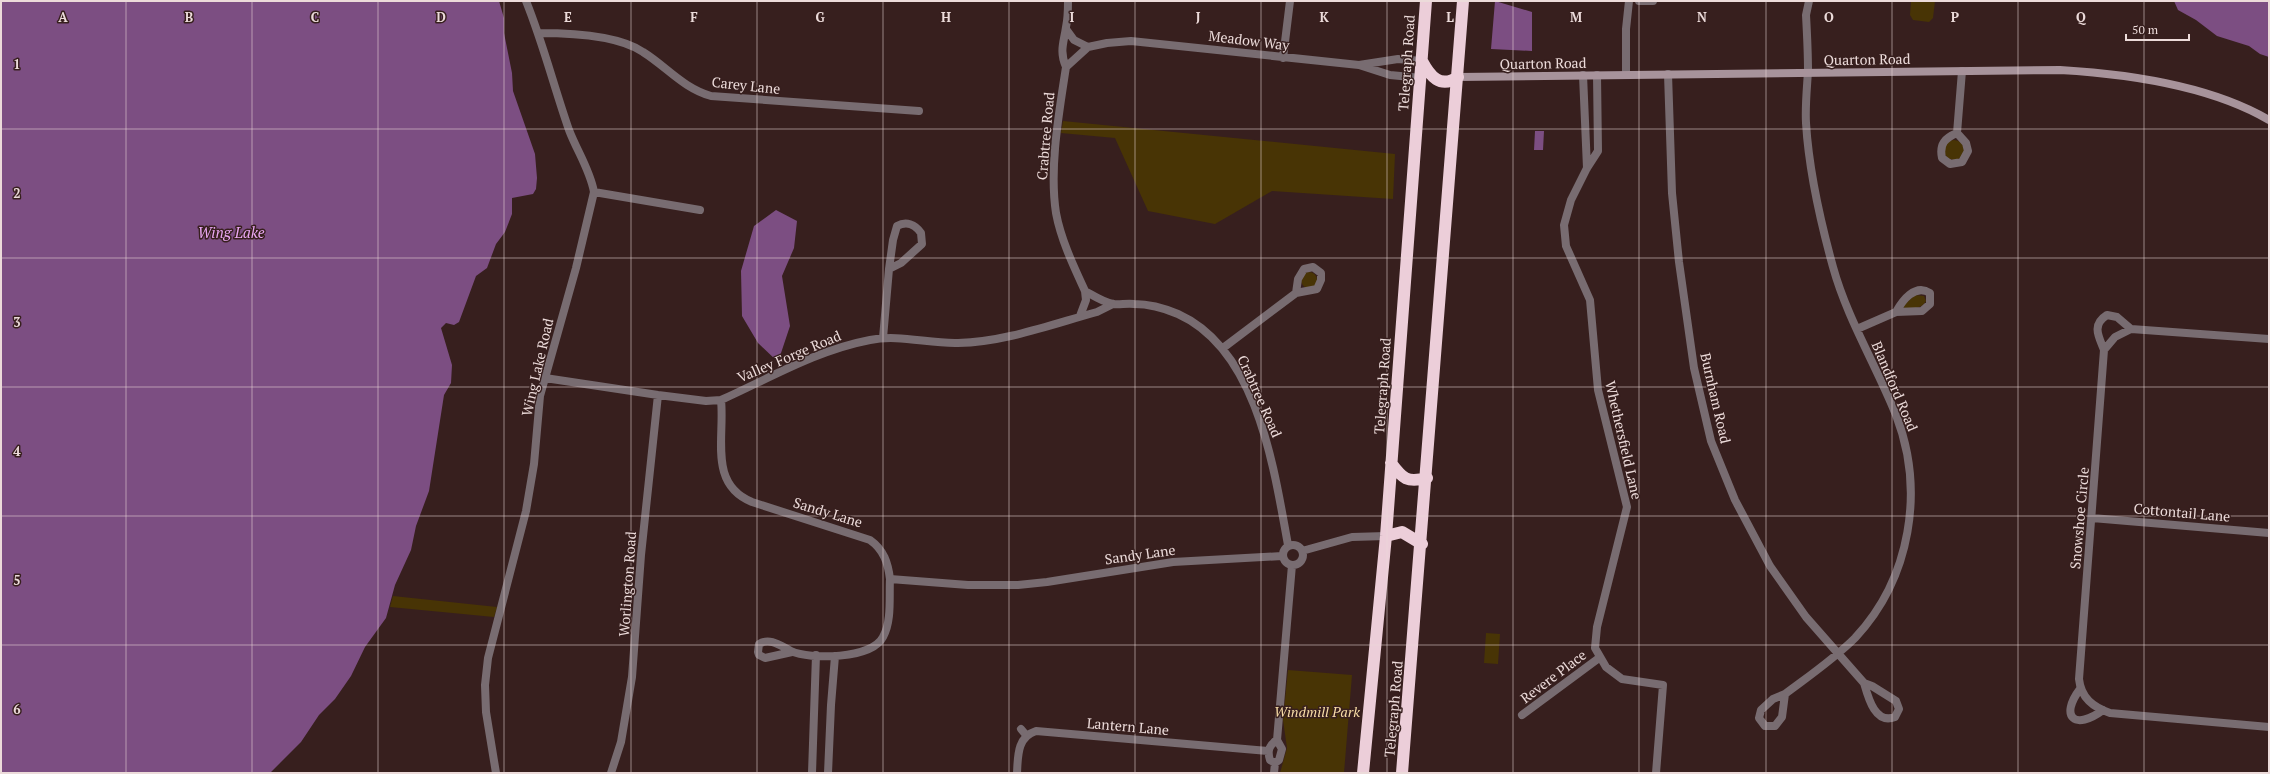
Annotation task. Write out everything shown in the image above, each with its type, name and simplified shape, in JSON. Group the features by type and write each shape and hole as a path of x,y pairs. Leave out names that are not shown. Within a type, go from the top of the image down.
{"highway":[{"name":"Telegraph Road","path":"1363,773 1386,536 1426,1"},
{"name":"Telegraph Road","path":"1402,773 1422,544 1464,1"},
{"path":"1422,61 1430,75 1437,80 1445,82 1458,77"},
{"path":"1391,463 1400,475 1408,480 1427,478"},
{"path":"1386,536 1402,532 1422,544"}],"street":[{"name":"Wing Lake Road","path":"496,773 486,712 486,669 490,646 526,512 534,464 537,415 545,378 576,268 594,192 593,183 570,131 539,33 526,1"},
{"name":"Crabtree Road","path":"1068,1 1066,29 1061,54 1066,67 1054,167 1056,215 1065,243 1085,291 1113,304 1134,304 1169,310 1199,327 1223,348 1245,387 1268,446 1278,481 1288,545"},
{"path":"1283,58 1290,1"},
{"path":"1626,75 1626,29 1629,1"},
{"path":"1639,1 1653,1"},
{"name":"Blandford Road","path":"1785,694 1838,653 1868,622 1886,594 1903,552 1911,499 1908,457 1902,435 1890,400 1840,289 1818,208 1806,123 1806,87 1808,73 1806,2"},
{"path":"1066,29 1074,40 1088,47 1066,67"},
{"name":"Carey Lane","path":"539,33 606,39 631,45 650,57 682,83 712,96 919,111"},
{"name":"Meadow Way","path":"1088,47 1117,42 1145,42 1358,65 1390,75 1421,78"},
{"name":"Meadow Way","path":"1358,65 1398,59 1422,61"},
{"name":"Quarton Road","path":"1458,77 2060,70 2103,73 2206,93 2245,107 2269,120"},
{"path":"1957,133 1962,71"},
{"name":"Burnham Road","path":"1668,74 1675,223 1690,346 1711,441 1738,506 1770,566 1806,617 1864,683"},
{"name":"Whethersfield Lane","path":"1597,75 1598,151 1587,168 1566,215 1564,235 1571,259 1590,300 1598,390 1627,507 1597,627 1595,648 1599,658"},
{"name":"Whethersfield Lane","path":"1583,76 1587,168"},
{"path":"594,192 700,210"},
{"path":"884,338 889,269 893,240 897,226 906,223 914,226 922,233 923,240 921,248 901,263 889,269"},
{"path":"1080,316 1086,300 1085,291"},
{"path":"1223,348 1296,293"},
{"name":"Valley Forge Road","path":"721,400 823,353 854,343 884,338 946,343 975,342 1097,312 1113,304"},
{"path":"1857,329 1896,312"},
{"name":"Snowshoe Circle","path":"2080,689 2080,667 2104,350 2097,330 2097,325 2103,317 2107,315 2117,317 2131,329"},
{"path":"2104,350 2116,337 2131,329 2269,339"},
{"path":"545,378 658,395 706,401 721,400"},
{"name":"Worlington Road","path":"611,773 621,742 633,671 641,555 658,395"},
{"name":"Sandy Lane","path":"721,400 722,464 727,480 735,492 752,502 870,540 884,555 890,579 968,585 1018,585 1047,582 1173,562 1282,556"},
{"name":"Cottontail Lane","path":"2092,518 2269,533"},
{"path":"1302,551 1352,537 1386,536"},
{"path":"1292,565 1286,562 1282,556 1283,550 1288,545 1296,545 1302,551"},
{"path":"1292,565 1301,561 1302,551"},
{"path":"1274,773 1275,763 1279,760 1282,749 1277,740 1292,565"},
{"path":"792,652 835,656 875,647 882,639 887,627 890,579"},
{"path":"812,773 816,655"},
{"path":"828,773 835,656"},
{"path":"1599,658 1613,674 1622,679 1663,685 1656,773"},
{"name":"Revere Place","path":"1522,715 1599,658"},
{"path":"1864,683 1896,701 1898,709 1894,717 1886,719 1877,714 1864,683"},
{"path":"2103,710 2089,720 2083,722 2076,720 2070,712 2070,704 2080,689 2089,702 2103,710 2131,716 2269,727"},
{"name":"Lantern Lane","path":"1017,773 1024,732 1042,731 1268,751"},
{"path":"1275,763 1270,760 1268,751 1270,746 1277,740"}],"green space":[{"path":"1911,1 1935,1 1933,18 1929,22 1913,20 1910,15"},
{"path":"1063,121 1395,154 1393,199 1272,191 1215,224 1148,211 1115,138 1061,133"},
{"path":"1954,140 1961,143 1964,150 1961,157 1954,160 1947,157 1944,150 1947,143"},
{"path":"1309,272 1316,277 1317,280 1312,287 1309,288 1302,283 1301,280 1306,273"},
{"path":"1915,295 1924,296 1926,301 1920,307 1905,310 1903,306"},
{"path":"393,596 497,607 494,617 390,607"},
{"path":"1486,633 1500,634 1498,664 1484,663"},
{"name":"Windmill Park","path":"1288,670 1352,675 1344,773 1280,773 1287,748 1283,720"}],"water":[{"name":"Wing Lake","path":"1,1 499,1 504,18 504,33 512,73 513,91 535,154 537,178 536,189 533,194 512,198 512,214 505,232 496,244 487,268 476,276 459,322 454,325 446,323 441,328 452,365 451,383 444,395 429,491 416,526 411,550 395,585 386,618 365,647 351,676 335,699 319,715 301,742 270,773 1,773"},
{"path":"1495,1 1532,12 1532,51 1491,49"},
{"path":"2174,1 2269,1 2269,57 2260,54 2249,46 2217,36 2196,20 2178,10"},
{"path":"1535,131 1544,131 1543,150 1534,150"},
{"path":"776,210 797,221 794,248 782,276 790,326 778,362 758,343 742,316 741,271 754,226"}]}
